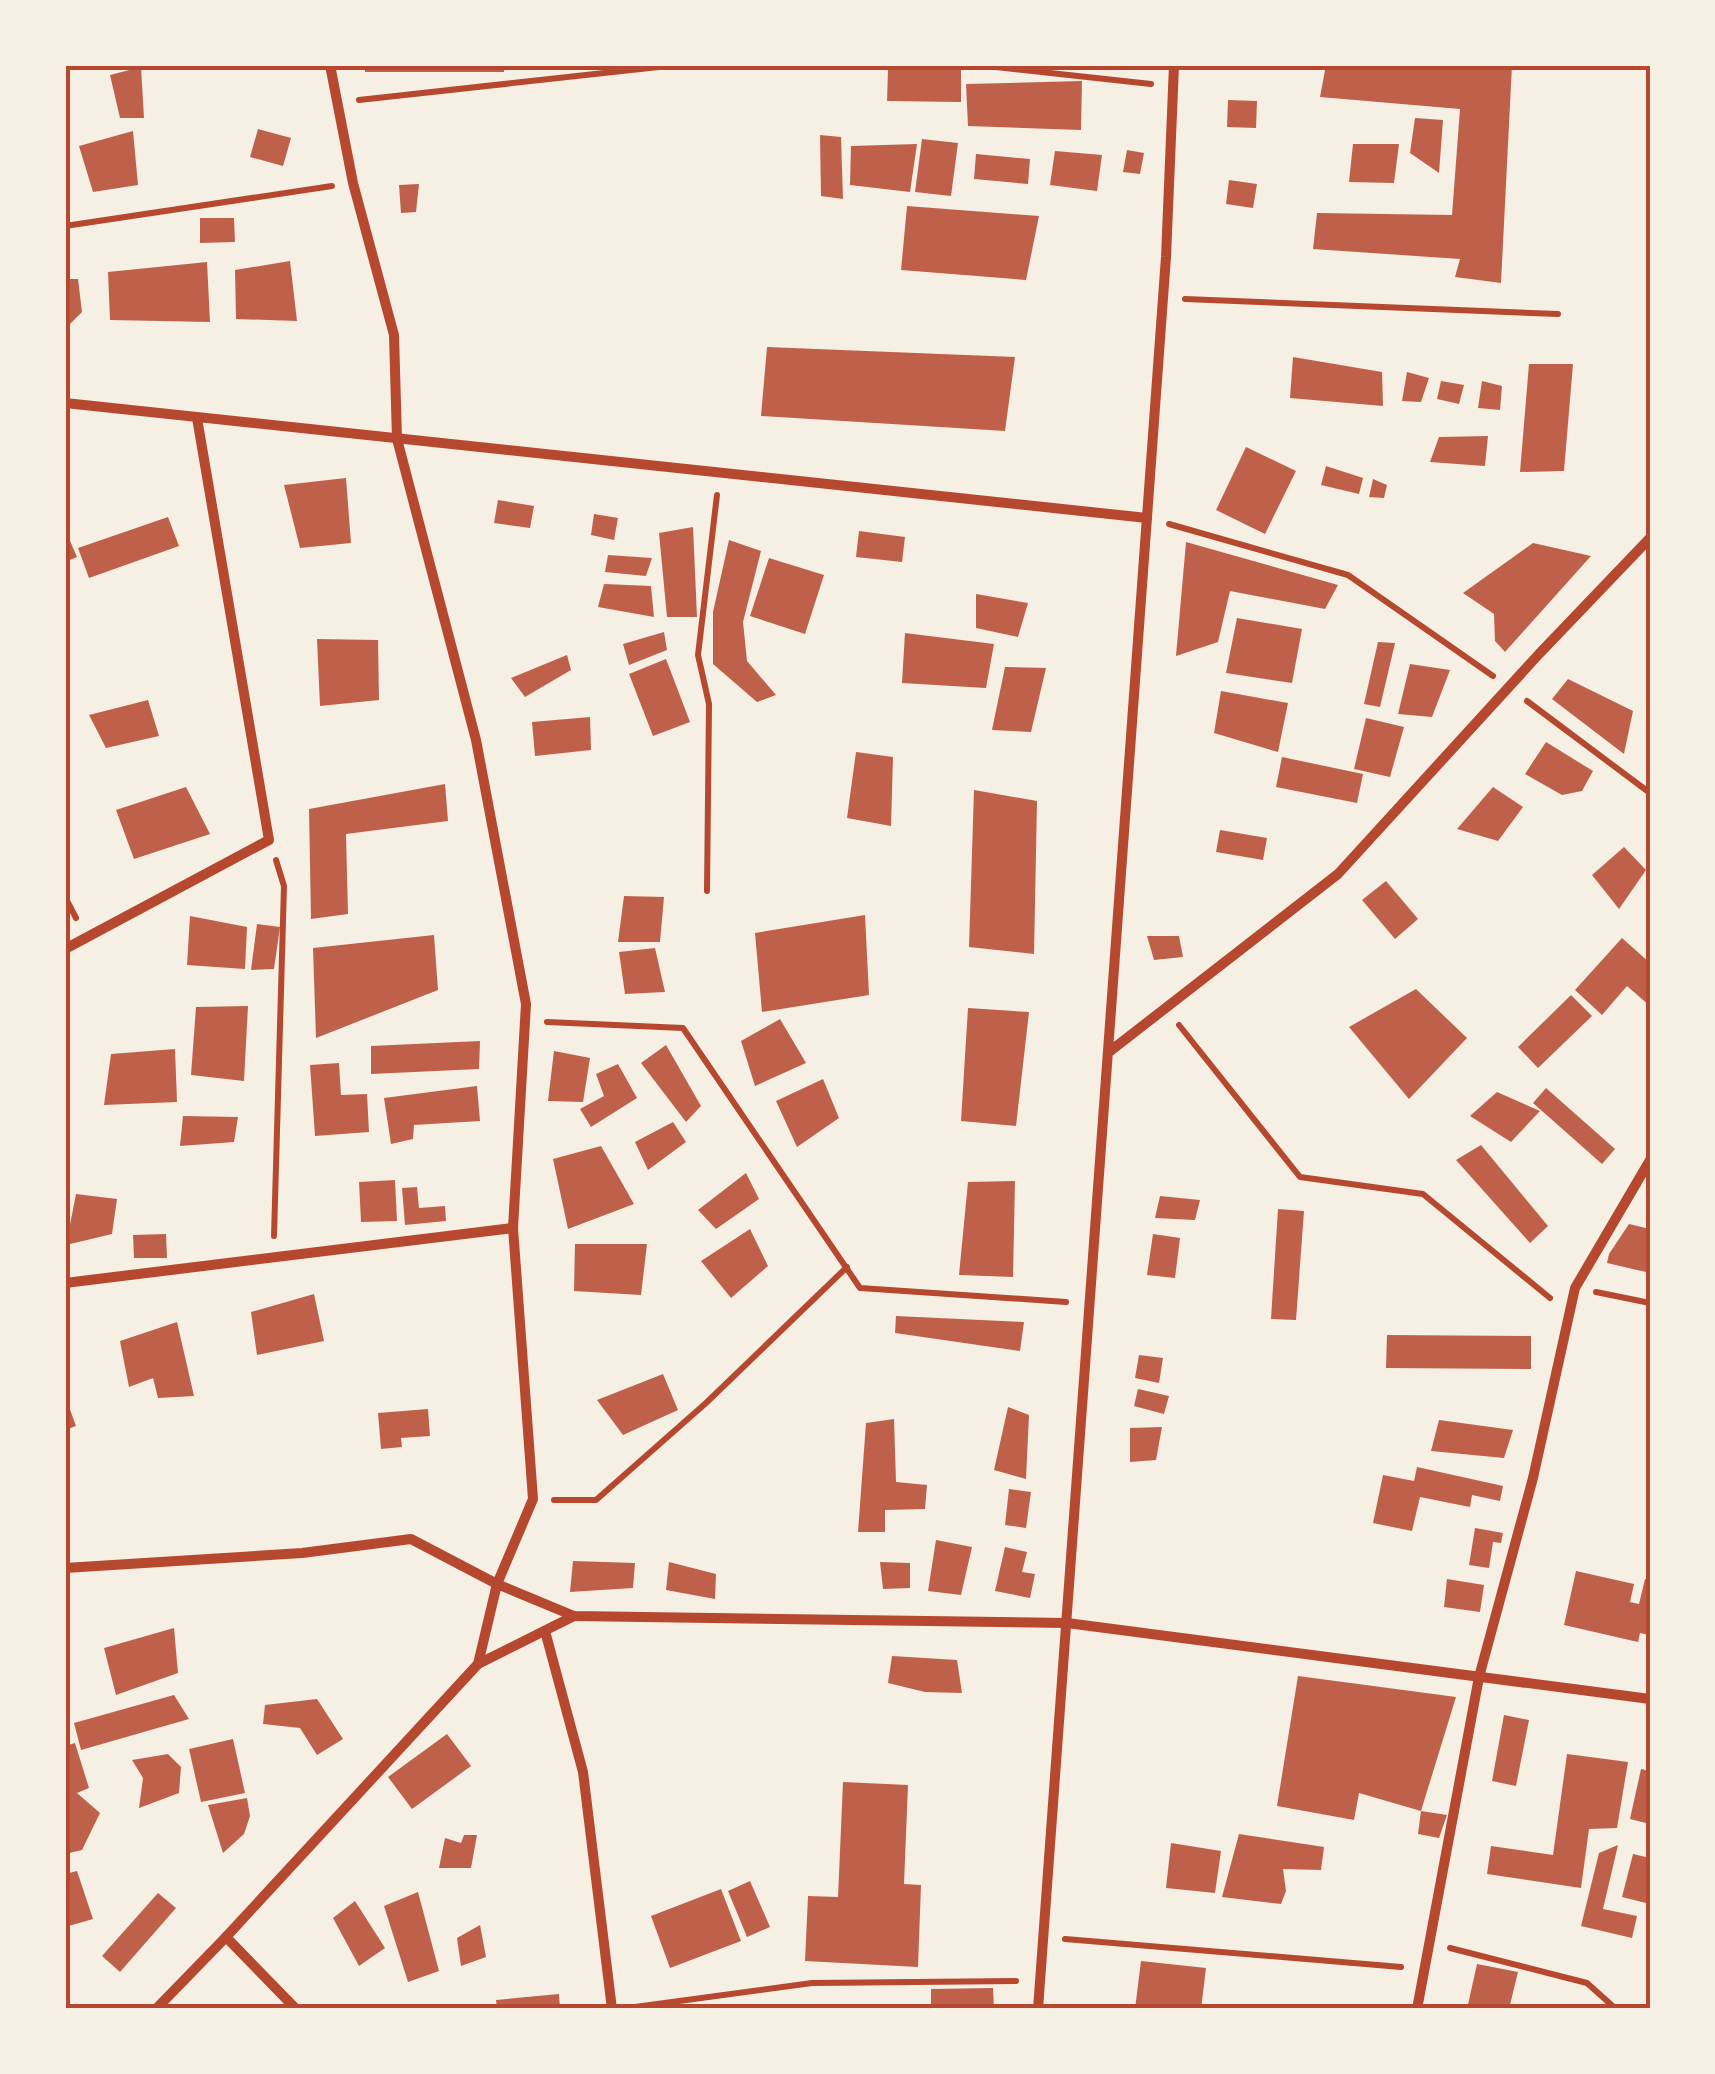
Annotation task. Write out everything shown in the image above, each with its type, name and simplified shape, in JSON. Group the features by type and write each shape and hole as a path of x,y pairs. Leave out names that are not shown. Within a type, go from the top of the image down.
{"street":[{"path":"330,65 353,182 394,335 397,440 476,740 526,1004 513,1228 533,1499 497,1584 478,1664"},
{"path":"1038,2009 1163,298 1174,65"},
{"path":"65,404 1147,518"},
{"path":"65,949 269,840 197,418"},
{"path":"1108,1052 1338,874 1650,538"},
{"path":"1417,2009 1479,1676 1533,1478 1576,1288 1650,1160"},
{"path":"65,1283 513,1228"},
{"path":"65,1568 302,1553 412,1539 497,1584 574,1616 1066,1623 1650,1698"},
{"path":"156,2009 478,1664 574,1616"},
{"path":"545,1631 583,1772 616,2009"},
{"path":"226,1937 296,2009"}],"path":[{"path":"338,102 676,65"},
{"path":"978,65 1173,87"},
{"path":"65,226 353,182"},
{"path":"1163,298 1558,314"},
{"path":"707,891 709,704 698,655 720,473"},
{"path":"1147,518 1348,575 1509,687 1650,793"},
{"path":"269,840 284,886 273,1258"},
{"path":"1165,1008 1300,1178 1423,1194 1570,1314"},
{"path":"526,1021 683,1028 860,1288 1090,1304"},
{"path":"533,1499 596,1500 706,1403 847,1268"},
{"path":"1576,1288 1650,1303"},
{"path":"1044,1937 1424,1968"},
{"path":"1429,1942 1587,1983 1616,2009"},
{"path":"616,2009 812,1983 1040,1980"}],"building":[{"path":"365,65 504,65 504,72 365,72"},
{"path":"1326,65 1512,65 1501,283 1455,277 1460,259 1313,249 1317,213 1452,215 1460,109 1320,97"},
{"path":"141,67 144,118 120,118 110,75"},
{"path":"888,69 961,70 961,102 887,101"},
{"path":"1082,81 1081,130 968,126 966,84"},
{"path":"1228,100 1257,101 1256,128 1227,127"},
{"path":"1415,118 1443,120 1439,173 1410,153"},
{"path":"258,129 291,138 283,166 250,157"},
{"path":"133,131 138,185 93,192 79,146"},
{"path":"820,135 841,137 843,199 821,196"},
{"path":"922,139 958,143 951,196 915,192"},
{"path":"917,144 910,192 850,185 851,146"},
{"path":"1353,144 1399,144 1394,183 1349,182"},
{"path":"1127,150 1144,153 1140,174 1123,172"},
{"path":"1055,151 1102,155 1097,191 1050,185"},
{"path":"976,154 1030,159 1028,184 974,179"},
{"path":"1229,180 1257,184 1253,208 1226,204"},
{"path":"419,184 416,212 401,213 399,185"},
{"path":"907,206 1039,216 1026,280 901,270"},
{"path":"200,218 234,218 235,242 200,243"},
{"path":"290,261 297,321 236,319 235,270"},
{"path":"207,262 210,322 110,320 108,272"},
{"path":"65,279 78,279 82,312 65,329"},
{"path":"767,347 1015,357 1005,431 761,416"},
{"path":"1293,357 1382,372 1383,406 1290,398"},
{"path":"1529,364 1573,364 1564,471 1520,472"},
{"path":"1407,372 1429,378 1421,402 1402,401"},
{"path":"1441,381 1464,385 1459,404 1437,399"},
{"path":"1482,381 1502,386 1500,410 1478,408"},
{"path":"1488,436 1485,466 1430,462 1439,437"},
{"path":"1246,447 1296,471 1265,534 1216,510"},
{"path":"1326,466 1363,478 1359,494 1321,485"},
{"path":"346,478 351,543 300,548 284,485"},
{"path":"1373,479 1387,485 1384,498 1369,497"},
{"path":"498,500 534,506 530,528 494,523"},
{"path":"594,514 618,518 614,540 591,535"},
{"path":"168,517 179,546 89,578 78,548"},
{"path":"693,527 697,617 667,617 659,533"},
{"path":"65,529 77,557 65,562"},
{"path":"859,531 905,537 902,562 856,557"},
{"path":"729,540 761,551 743,622 747,661 776,695 757,702 713,664 713,612"},
{"path":"1186,542 1338,585 1325,609 1230,591 1218,642 1176,656"},
{"path":"1533,543 1591,556 1505,652 1495,641 1494,614 1463,593"},
{"path":"608,555 652,558 646,576 605,572"},
{"path":"769,558 824,575 805,634 750,616"},
{"path":"604,584 651,586 654,617 598,607"},
{"path":"976,594 1028,603 1018,637 976,628"},
{"path":"1237,618 1302,629 1292,683 1226,673"},
{"path":"664,632 667,650 629,665 623,644"},
{"path":"905,633 994,644 986,688 902,683"},
{"path":"317,639 378,640 379,700 320,706"},
{"path":"1378,642 1395,643 1380,707 1364,704"},
{"path":"567,655 571,670 525,697 511,678"},
{"path":"666,659 690,722 653,736 629,674"},
{"path":"1410,664 1450,670 1432,717 1398,714"},
{"path":"1005,667 1046,668 1031,732 992,730"},
{"path":"1568,679 1633,711 1624,754 1552,699"},
{"path":"1221,691 1288,703 1278,752 1214,733"},
{"path":"148,700 159,736 106,748 89,715"},
{"path":"590,717 591,750 535,756 532,722"},
{"path":"1366,718 1404,727 1390,777 1354,769"},
{"path":"1546,742 1593,771 1582,791 1562,795 1525,774"},
{"path":"856,752 893,757 891,826 847,818"},
{"path":"1282,757 1363,774 1357,803 1276,787"},
{"path":"445,784 448,821 346,834 348,914 311,919 309,809"},
{"path":"186,787 210,834 134,859 116,810"},
{"path":"1493,787 1523,807 1498,841 1457,829"},
{"path":"974,790 1037,801 1034,954 969,947"},
{"path":"1220,830 1267,838 1263,860 1216,852"},
{"path":"1624,847 1646,870 1619,909 1592,875"},
{"path":"1386,881 1418,919 1395,939 1362,900"},
{"path":"624,896 664,897 660,942 618,942"},
{"path":"865,915 869,995 762,1012 755,933"},
{"path":"190,916 247,927 245,969 187,965"},
{"path":"257,924 280,927 274,969 251,970"},
{"path":"434,935 438,990 316,1038 313,948"},
{"path":"1147,936 1179,936 1183,957 1154,960"},
{"path":"1622,938 1650,963 1650,1006 1627,986 1602,1015 1575,990"},
{"path":"655,948 665,992 625,994 619,952"},
{"path":"1416,989 1467,1038 1409,1099 1349,1027"},
{"path":"1571,995 1592,1016 1538,1068 1518,1047"},
{"path":"248,1006 244,1081 191,1075 196,1007"},
{"path":"968,1008 1029,1012 1016,1126 961,1121"},
{"path":"780,1019 806,1063 755,1086 741,1041"},
{"path":"480,1041 479,1069 371,1074 371,1046"},
{"path":"666,1045 701,1106 686,1122 641,1063"},
{"path":"175,1049 177,1102 104,1105 111,1054"},
{"path":"554,1051 590,1058 583,1102 548,1101"},
{"path":"339,1063 341,1095 367,1094 369,1132 315,1136 310,1065"},
{"path":"618,1064 637,1098 591,1127 580,1109 604,1096 596,1074"},
{"path":"823,1079 839,1118 797,1147 776,1101"},
{"path":"477,1086 480,1121 414,1125 413,1139 391,1144 384,1098"},
{"path":"1546,1088 1615,1149 1602,1164 1533,1103"},
{"path":"1497,1092 1540,1111 1511,1142 1470,1116"},
{"path":"183,1116 238,1117 234,1142 180,1146"},
{"path":"673,1122 686,1142 648,1170 635,1142"},
{"path":"1481,1145 1548,1226 1530,1243 1456,1160"},
{"path":"601,1146 634,1204 568,1229 553,1159"},
{"path":"746,1173 759,1199 716,1229 698,1210"},
{"path":"395,1180 397,1221 361,1222 359,1182"},
{"path":"1015,1181 1013,1277 959,1275 968,1182"},
{"path":"417,1187 419,1208 445,1206 446,1221 405,1225 402,1188"},
{"path":"76,1194 117,1199 112,1234 66,1245"},
{"path":"1160,1196 1200,1200 1195,1220 1155,1218"},
{"path":"1278,1209 1304,1211 1296,1320 1271,1319"},
{"path":"1629,1224 1650,1229 1650,1273 1607,1263"},
{"path":"750,1229 768,1266 731,1298 701,1261"},
{"path":"166,1234 167,1258 134,1258 133,1235"},
{"path":"1153,1234 1180,1238 1175,1278 1147,1275"},
{"path":"575,1244 647,1244 641,1295 574,1291"},
{"path":"314,1294 324,1341 257,1355 251,1312"},
{"path":"896,1316 1024,1322 1020,1351 895,1333"},
{"path":"177,1322 194,1396 158,1398 153,1378 129,1387 120,1341"},
{"path":"1387,1335 1531,1336 1531,1369 1386,1368"},
{"path":"1139,1355 1163,1358 1159,1383 1135,1378"},
{"path":"663,1374 678,1410 623,1435 597,1400"},
{"path":"1138,1389 1169,1396 1164,1414 1134,1406"},
{"path":"68,1404 76,1426 65,1430 65,1405"},
{"path":"1008,1407 1029,1415 1026,1479 994,1470"},
{"path":"428,1409 430,1436 401,1438 402,1447 381,1449 378,1413"},
{"path":"894,1419 896,1482 927,1485 925,1509 885,1510 885,1532 858,1532 866,1423"},
{"path":"1439,1420 1513,1430 1504,1458 1431,1451"},
{"path":"1162,1427 1156,1460 1130,1462 1130,1428"},
{"path":"1417,1467 1503,1486 1500,1501 1472,1495 1470,1507 1420,1497 1412,1531 1373,1523 1383,1475 1414,1481"},
{"path":"1009,1489 1031,1492 1026,1528 1005,1525"},
{"path":"1475,1528 1503,1533 1501,1543 1493,1542 1489,1568 1469,1565"},
{"path":"936,1540 972,1547 961,1595 928,1591"},
{"path":"1005,1547 1027,1552 1022,1572 1035,1574 1030,1598 995,1591"},
{"path":"573,1561 635,1563 633,1588 570,1592"},
{"path":"669,1562 716,1574 715,1599 666,1590"},
{"path":"880,1562 910,1563 910,1588 883,1589"},
{"path":"1576,1571 1634,1584 1630,1602 1639,1604 1645,1579 1650,1580 1649,1635 1640,1633 1638,1642 1564,1625"},
{"path":"1447,1579 1484,1585 1480,1612 1444,1607"},
{"path":"174,1628 178,1673 116,1695 104,1648"},
{"path":"892,1656 957,1660 962,1693 925,1692 888,1683"},
{"path":"1298,1676 1456,1697 1421,1811 1359,1793 1354,1820 1277,1806"},
{"path":"174,1695 189,1719 81,1750 74,1723"},
{"path":"317,1699 343,1739 317,1755 300,1728 263,1724 265,1705"},
{"path":"1504,1715 1529,1720 1516,1786 1492,1781"},
{"path":"447,1734 471,1766 412,1809 388,1777"},
{"path":"233,1739 245,1793 201,1802 189,1749"},
{"path":"75,1743 89,1788 77,1793 100,1813 82,1850 65,1854 65,1796 69,1795 65,1746"},
{"path":"168,1754 181,1767 179,1793 139,1808 143,1778 132,1760"},
{"path":"1567,1754 1628,1762 1617,1828 1589,1829 1581,1888 1487,1874 1491,1846 1553,1855"},
{"path":"1641,1769 1650,1771 1650,1824 1630,1819"},
{"path":"843,1782 908,1785 904,1884 921,1885 918,1967 805,1961 808,1896 838,1897"},
{"path":"247,1798 250,1816 244,1834 223,1853 208,1805"},
{"path":"1421,1811 1447,1815 1439,1838 1418,1834"},
{"path":"1239,1834 1324,1847 1321,1870 1283,1869 1286,1891 1281,1904 1222,1897"},
{"path":"464,1835 477,1835 471,1868 439,1868 445,1838 461,1843"},
{"path":"1171,1843 1221,1851 1215,1893 1166,1888"},
{"path":"1618,1845 1603,1909 1637,1916 1632,1938 1581,1926 1599,1853"},
{"path":"1633,1854 1650,1858 1650,1904 1622,1897"},
{"path":"77,1871 93,1919 65,1927 65,1874"},
{"path":"750,1881 770,1927 747,1937 728,1891"},
{"path":"721,1889 741,1941 670,1968 651,1916"},
{"path":"418,1892 439,1971 408,1982 384,1906"},
{"path":"158,1893 176,1908 120,1972 102,1956"},
{"path":"355,1901 385,1948 359,1966 333,1918"},
{"path":"480,1925 486,1957 461,1966 457,1938"},
{"path":"1141,1961 1206,1968 1201,2009 1135,2009"},
{"path":"1477,1964 1518,1972 1509,2009 1467,2009"},
{"path":"993,1988 994,2009 931,2009 931,1989"},
{"path":"559,1994 560,2009 497,2009 496,2000"}]}
